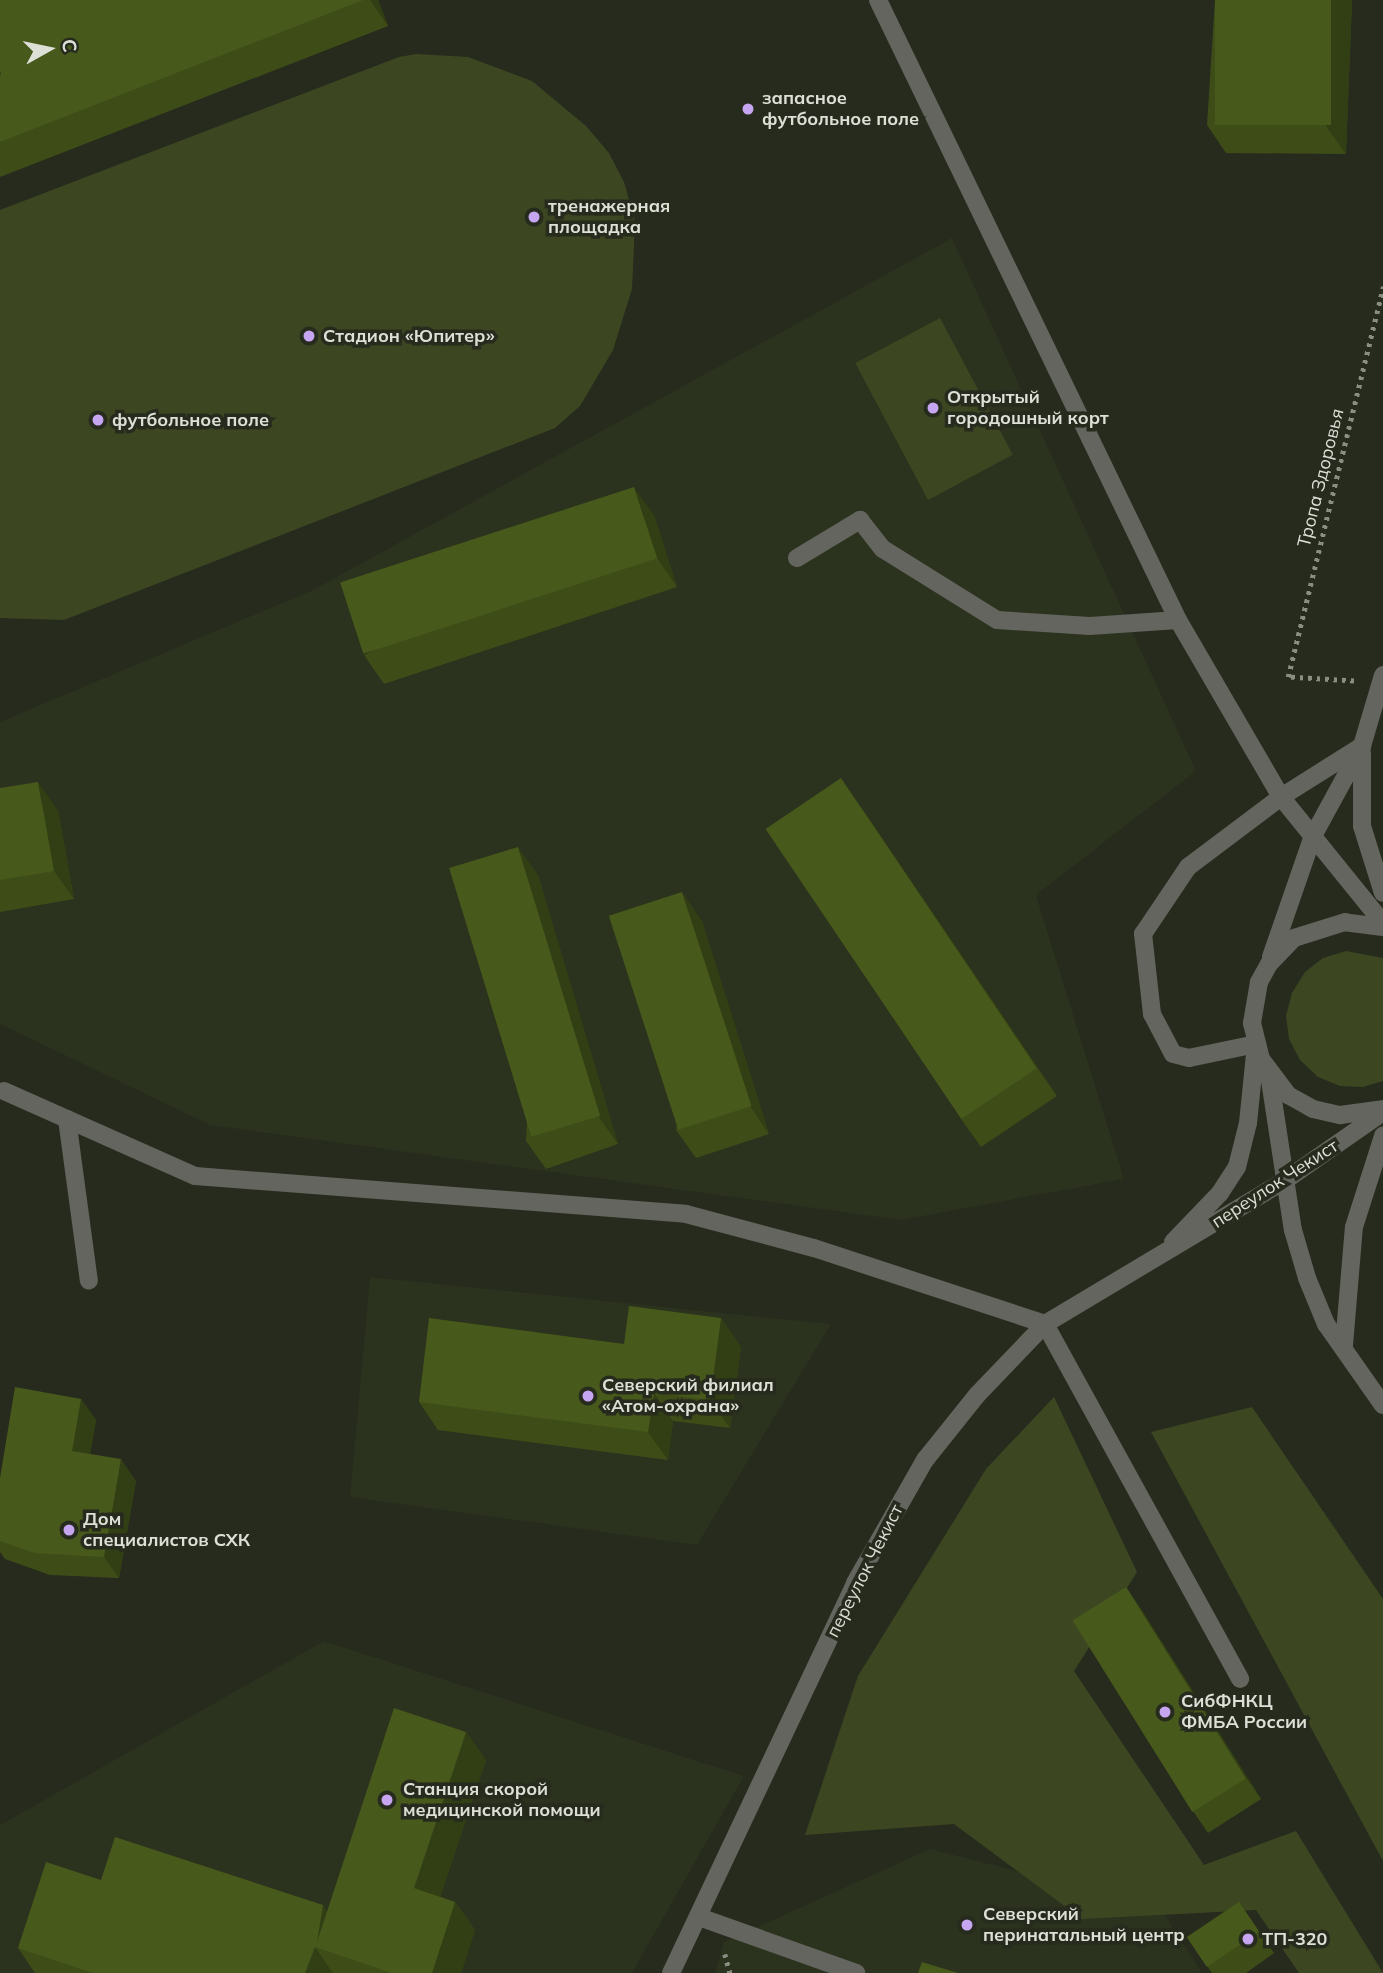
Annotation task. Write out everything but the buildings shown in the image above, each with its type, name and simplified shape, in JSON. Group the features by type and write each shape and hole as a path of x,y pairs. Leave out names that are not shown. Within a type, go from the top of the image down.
{"street":[{"path":"878,0 1178,620 1281,797 1383,925"},
{"path":"797,558 860,520 883,549 997,620 1090,626 1178,620"},
{"path":"1382,679 1362,746 1313,836 1254,1002 1256,1044 1269,1074 1284,1181 1299,1257 1313,1297 1383,1405"},
{"path":"1256,1044 1189,1058 1173,1054 1152,1014 1143,934 1188,867 1281,797 1362,746"},
{"path":"1362,746 1362,826 1383,893"},
{"path":"1269,964 1310,930 1345,922 1383,925"},
{"name":"переулок Чекист","path":"1164,1253 1220,1193 1237,1167 1248,1123 1256,1044"},
{"path":"1269,1074 1288,1094 1326,1113 1355,1116 1383,1111"},
{"path":"4,1091 195,1176 686,1214 814,1248 1045,1324 1240,1679"},
{"name":"переулок Чекист","path":"671,1973 855,1583 925,1460 1045,1324 1284,1181 1383,1111"},
{"path":"67,1119 89,1281"},
{"path":"1343,1345 1353,1227 1383,1136"},
{"path":"699,1917 808,1965 856,1973"}],"path":[{"name":"Тропа Здоровья","path":"1382,679 1288,677 1383,286"},
{"path":"724,1950 730,1973"}],"shaded area":[{"name":"Стадион «Юпитер»","path":"416,54 468,57 532,81 586,126 609,153 624,182 635,221 632,289 613,350 580,406 555,428 64,620 0,618 0,210 399,57"},
{"path":"952,238 1196,771 1036,895 1124,1179 901,1220 210,1125 0,1024 0,722 313,590"},
{"name":"Открытый городошный корт","path":"940,318 1013,455 928,500 855,363"},
{"path":"1346,951 1383,958 1383,1081 1363,1087 1340,1086 1318,1077 1300,1060 1289,1039 1286,1016 1292,993 1305,972 1323,958"},
{"path":"370,1277 831,1324 697,1545 350,1497"},
{"path":"1054,1397 1137,1572 1074,1671 1204,1865 1296,1831 1383,1973 1299,1973 1256,1910 1082,1919 954,1824 805,1835 858,1676 986,1469"},
{"path":"1252,1407 1383,1599 1383,1861 1151,1432"},
{"name":"Станция скорой медицинской помощи","path":"324,1641 744,1776 632,1973 0,1973 0,1825"},
{"name":"Северский перинатальный центр","path":"930,1849 1160,1907 1202,1973 715,1973 724,1942"}],"place":[{"name":"запасное футбольное поле","path":"748,109"},
{"name":"тренажерная площадка","path":"534,217"},
{"name":"Стадион «Юпитер»","path":"309,336"},
{"name":"Открытый городошный корт","path":"933,408"},
{"name":"футбольное поле","path":"98,420"},
{"name":"Северский филиал «Атом-охрана»","path":"588,1396"},
{"name":"Дом специалистов СХК","path":"69,1530"},
{"name":"СибФНКЦ ФМБА России","path":"1165,1712"},
{"name":"Станция скорой медицинской помощи","path":"387,1800"},
{"name":"Северский перинатальный центр","path":"967,1925"},
{"name":"ТП-320","path":"1248,1939"}]}
